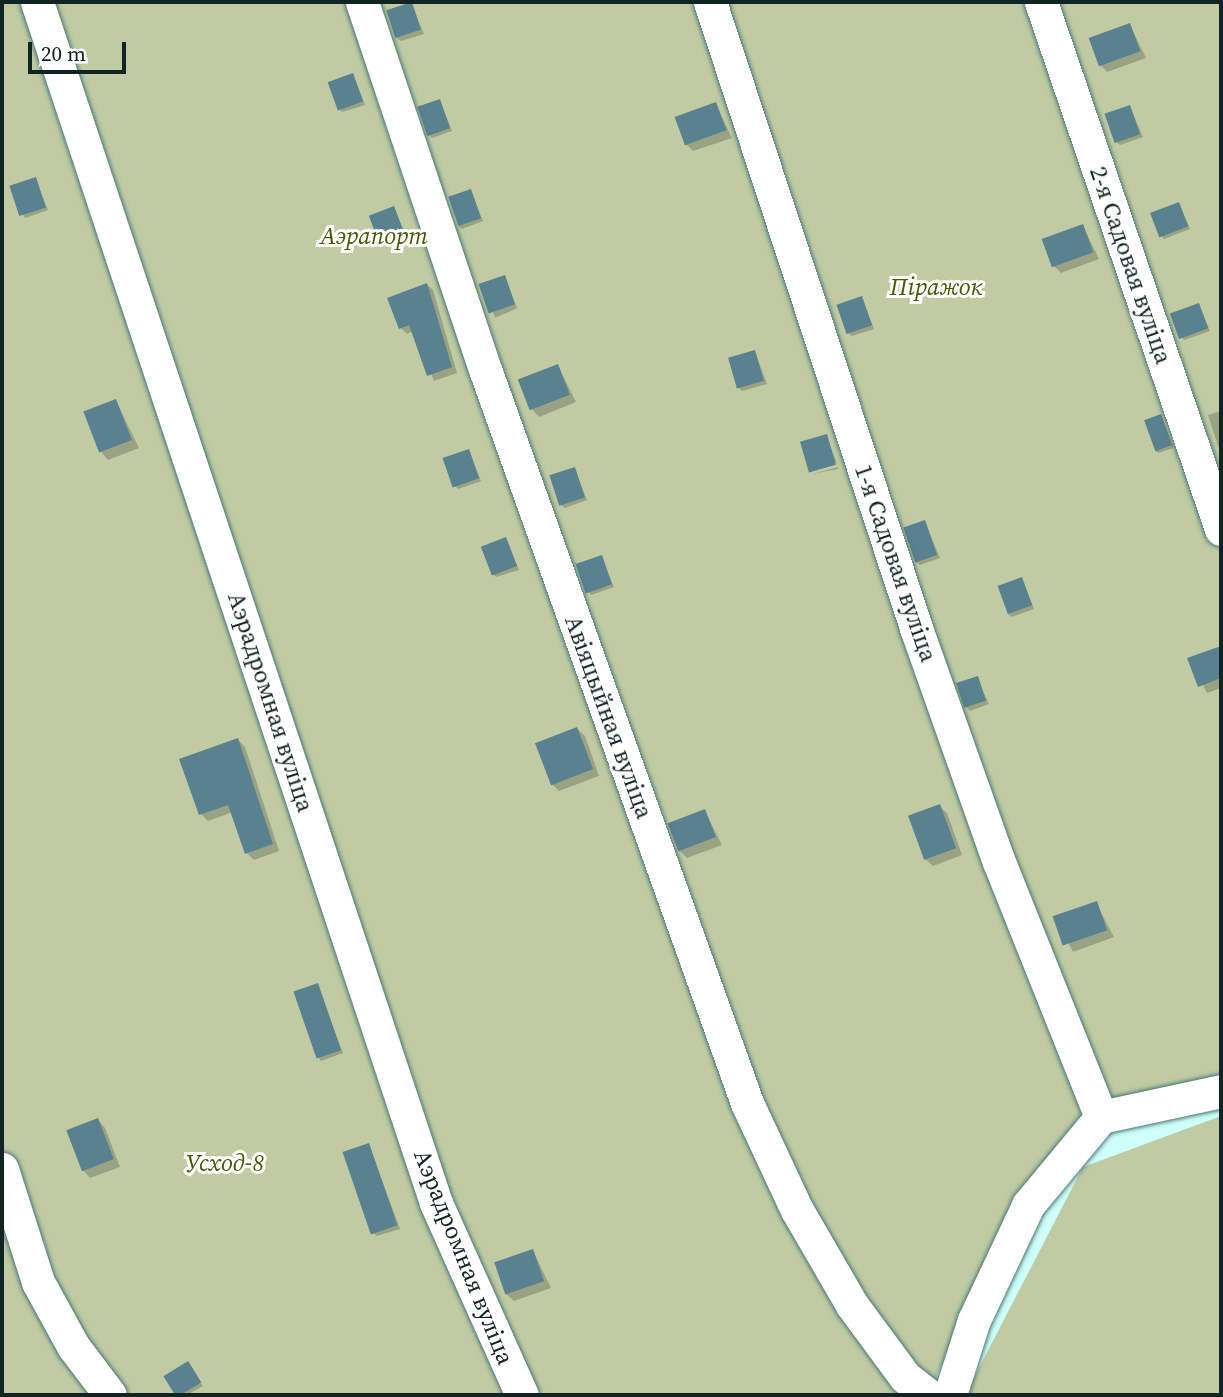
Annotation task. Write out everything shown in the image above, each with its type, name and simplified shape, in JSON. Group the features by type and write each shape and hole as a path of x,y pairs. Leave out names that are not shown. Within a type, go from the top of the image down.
{"street":[{"name":"Аэрадромная вуліца","path":"37,2 436,1203 522,1395"},
{"name":"Авіяцыйная вуліца","path":"362,2 485,372 747,1103 797,1210 852,1305 905,1377 928,1395"},
{"name":"1-я Садовая вуліца","path":"709,2 926,654 999,862 1101,1117"},
{"name":"2-я Садовая вуліца","path":"1041,2 1221,529"},
{"path":"950,1395 974,1320 1028,1205 1101,1117 1221,1091"},
{"path":"2,1170 38,1282 73,1346 110,1395"}],"green space":[{"path":"2,2 1221,2 1221,1081 1108,1103 1079,1117 1018,1209 927,1395 2,1395"},
{"path":"1221,1116 1221,1395 965,1395 1083,1167"}],"building":[{"path":"412,2 421,30 395,38 386,10"},
{"path":"1130,23 1140,51 1099,66 1089,38"},
{"path":"353,73 363,101 338,110 328,82"},
{"path":"440,99 450,128 427,136 417,107"},
{"path":"716,102 726,130 685,145 675,117"},
{"path":"1130,105 1140,134 1115,143 1104,114"},
{"path":"36,177 46,207 19,216 9,186"},
{"path":"471,189 481,218 458,226 448,197"},
{"path":"1179,202 1188,226 1159,237 1150,213"},
{"path":"394,206 405,235 380,245 369,216"},
{"path":"1083,224 1093,252 1052,267 1042,239"},
{"path":"505,275 515,304 489,313 479,284"},
{"path":"427,283 452,367 427,376 409,325 399,329 387,298"},
{"path":"862,296 872,325 847,334 836,305"},
{"path":"1199,303 1208,328 1179,339 1170,314"},
{"path":"755,350 764,381 737,388 728,358"},
{"path":"558,364 570,395 530,410 518,379"},
{"path":"116,399 132,440 99,453 83,412"},
{"path":"1161,414 1172,445 1155,451 1144,420"},
{"path":"827,434 836,465 809,472 800,442"},
{"path":"469,449 479,478 453,487 443,458"},
{"path":"575,467 585,497 559,506 549,475"},
{"path":"925,520 937,555 915,562 903,527"},
{"path":"506,537 517,566 492,576 481,547"},
{"path":"602,555 612,584 586,593 576,564"},
{"path":"1022,577 1032,605 1008,614 998,586"},
{"path":"1221,646 1221,678 1198,687 1187,658"},
{"path":"978,676 986,701 964,708 956,683"},
{"path":"577,727 593,769 551,785 535,743"},
{"path":"238,738 273,844 245,854 228,805 199,815 179,759"},
{"path":"940,804 956,848 924,860 908,816"},
{"path":"705,809 716,837 678,851 668,823"},
{"path":"1097,901 1107,930 1063,946 1053,916"},
{"path":"318,983 341,1050 317,1059 293,991"},
{"path":"98,1118 114,1159 82,1171 66,1130"},
{"path":"369,1143 397,1225 371,1234 343,1152"},
{"path":"533,1249 544,1281 505,1294 494,1262"},
{"path":"188,1361 201,1382 181,1395 175,1395 163,1376"}],"park label":[{"name":"Аэрапорт","path":"374,236"},
{"name":"Піражок","path":"936,287"},
{"name":"Усход-8","path":"225,1163"}]}
